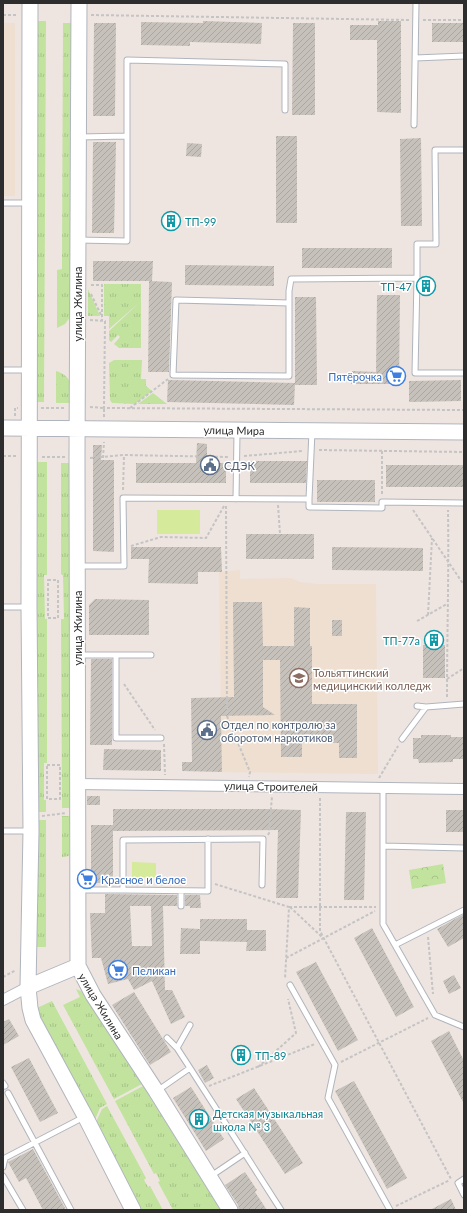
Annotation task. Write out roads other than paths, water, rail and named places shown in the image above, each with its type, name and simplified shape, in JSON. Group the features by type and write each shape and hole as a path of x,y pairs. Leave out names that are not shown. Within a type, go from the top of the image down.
{"main road":[{"path":"30,3 29,607 31,824 28,987 33,1020 85,1116 133,1210"},
{"name":"улица Жилина","path":"79,9 77,428 78,966 93,995 156,1091 230,1210"},
{"name":"улица Мира","path":"3,428 464,432"},
{"path":"28,987 78,966"}],"street":[{"name":"улица Строителей","path":"77,784 320,787 381,783 464,789"},
{"path":"3,1000 28,987"}],"lane":[{"path":"414,126 416,3"},
{"path":"415,58 464,56"},
{"path":"78,240 127,242 127,60 285,64 285,110"},
{"path":"78,138 127,136"},
{"path":"464,150 435,150 436,244 417,244 415,373 464,373"},
{"path":"3,203 29,203"},
{"path":"289,303 176,300 174,375 289,376 289,303 291,279 417,278"},
{"path":"3,370 29,370"},
{"path":"236,499 237,430"},
{"path":"312,430 309,507 382,508 382,502 464,502"},
{"path":"77,566 124,566 123,498 309,499"},
{"path":"3,607 29,607"},
{"path":"77,655 152,655"},
{"path":"116,655 116,738 161,738"},
{"path":"417,706 426,707 464,704"},
{"path":"402,739 426,707"},
{"path":"381,783 383,924 435,1015 464,1027"},
{"path":"3,831 31,824"},
{"path":"123,890 123,840 262,839 262,885"},
{"path":"77,890 208,891 208,840"},
{"path":"383,846 464,848"},
{"path":"181,891 181,906"},
{"path":"395,945 464,910"},
{"path":"287,985 335,1065 328,1098 390,1209"},
{"path":"177,1048 190,1025"},
{"path":"167,1038 177,1048 281,1210"},
{"path":"156,1091 190,1068"},
{"path":"8,1093 71,1210"},
{"path":"3,1167 5,1158 85,1116"},
{"path":"210,1177 245,1153"},
{"path":"3,1176 22,1210"},
{"path":"464,1179 458,1183 464,1195"}],"place":[{"name":"ТП-99","path":"171,221"},
{"name":"ТП-47","path":"426,286"},
{"name":"Пятёрочка","path":"396,376"},
{"name":"СДЭК","path":"210,465"},
{"name":"ТП-77а","path":"434,640"},
{"name":"Тольяттинский медицинский колледж","path":"299,678"},
{"name":"Отдел по контролю за оборотом наркотиков","path":"207,730"},
{"name":"Красное и белое","path":"87,879"},
{"name":"Пеликан","path":"118,970"},
{"name":"ТП-89","path":"241,1055"},
{"name":"Детская музыкальная школа № 3","path":"199,1119"}]}
